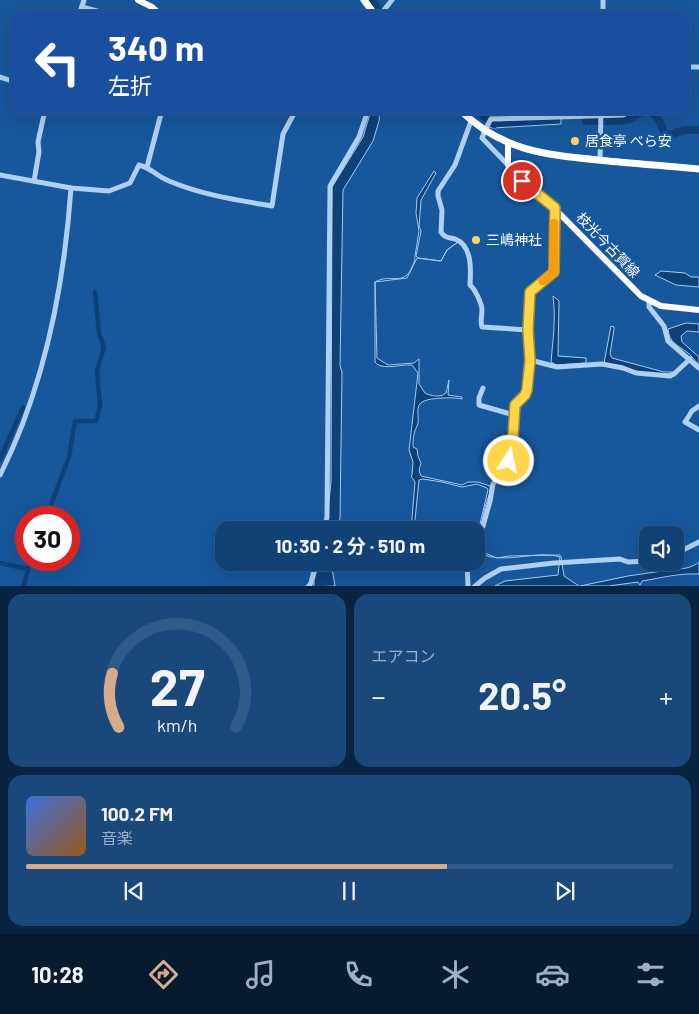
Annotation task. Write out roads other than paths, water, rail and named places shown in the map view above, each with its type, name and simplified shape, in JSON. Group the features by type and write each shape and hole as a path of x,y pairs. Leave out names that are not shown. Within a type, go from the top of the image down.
{"highway":[{"path":"465,115 485,130 508,142 542,154 699,169"}],"main road":[{"path":"138,0 155,10"},
{"path":"508,142 508,165"},
{"name":"枝光今古賀線","path":"508,165 522,181 555,208 641,296 661,306 699,310"}],"street":[{"path":"81,10 84,0"},
{"path":"384,10 392,0"},
{"path":"82,7 93,10"},
{"path":"34,181 38,142 44,115"},
{"path":"147,167 161,115"},
{"path":"0,175 71,188 109,191 130,183 139,165 147,167 168,181 222,198 272,206 283,134 293,115"},
{"path":"326,521 330,186 359,138 366,115"},
{"path":"508,165 482,138 491,119 564,115"},
{"path":"600,160 601,115"},
{"path":"471,121 454,165 438,191 442,210 441,232 447,238 456,240 467,250 471,271 470,284 475,288 478,301 482,307 482,327 528,330"},
{"path":"0,475 26,416 54,319 64,261 71,188"},
{"path":"484,521 493,484 509,461 515,405 525,395 527,390 530,360 528,330 530,292 554,272 555,208"},
{"path":"649,301 649,307 664,326 668,341 699,368"},
{"path":"530,360 557,367 602,364 623,368 636,373 670,376 690,359"},
{"path":"483,388 479,398 479,405 514,415"},
{"path":"699,406 692,411 685,422 699,430"},
{"path":"684,550 699,542"},
{"path":"474,586 500,570 554,563 620,559 628,562 639,561"},
{"path":"309,586 313,571"},
{"path":"467,571 468,586"}],"water":[{"path":"370,115 380,115 373,141 343,190 340,518 339,521 327,521 331,482 332,187 363,137"},
{"path":"561,118 561,124 489,127 493,121"},
{"path":"434,171 436,173 421,200 419,226 421,231 416,256 418,258 441,261 417,258 407,278 375,282 405,277 409,273 415,261 419,231 416,213 417,198"},
{"path":"661,271 685,273 691,277 699,277 699,287 676,285 655,275"},
{"path":"375,282 377,358 388,365 414,363 419,359 419,384 425,393 436,396 444,395 449,380 448,395 462,397 462,399 427,400 420,404 413,447 417,449 421,463 419,470 421,476 462,485 468,482 478,482 490,486 482,521 487,488 477,484 462,487 423,479 419,480 415,521 412,521 415,482 411,476 413,462 409,450 418,373 412,365 387,367 378,365 375,362"},
{"path":"553,296 559,301 558,356 586,358 586,363 556,365 551,362 554,320"},
{"path":"686,323 699,324 699,332 687,331 681,336 682,342 699,357 699,365 670,338 668,329"},
{"path":"611,326 614,327 610,354 612,358 664,372 674,372 667,374 649,373 604,363"},
{"path":"485,553 496,557 486,556"},
{"path":"551,555 560,555 564,576 579,586 495,586 505,581 558,575 560,557"},
{"path":"509,556 532,556 507,558 499,558"},
{"path":"699,562 699,574 677,575 642,581 640,585 638,582 609,586 580,586 662,571 684,571 684,568"},
{"path":"317,571 332,571 335,586 314,586"}],"waterway":[{"path":"372,0 378,10"},
{"path":"482,115 494,124"},
{"path":"586,121 618,121 630,119 637,115"},
{"path":"655,115 666,136 684,130 699,130"},
{"path":"51,506 69,457 75,421 96,421 100,406 97,371 104,347 99,333 95,292"},
{"path":"0,459 23,407"},
{"path":"0,563 15,566"},
{"path":"23,586 28,571"}],"place":[{"name":"居食亭 べら安","path":"575,141"},
{"name":"三嶋神社","path":"476,240"}]}
